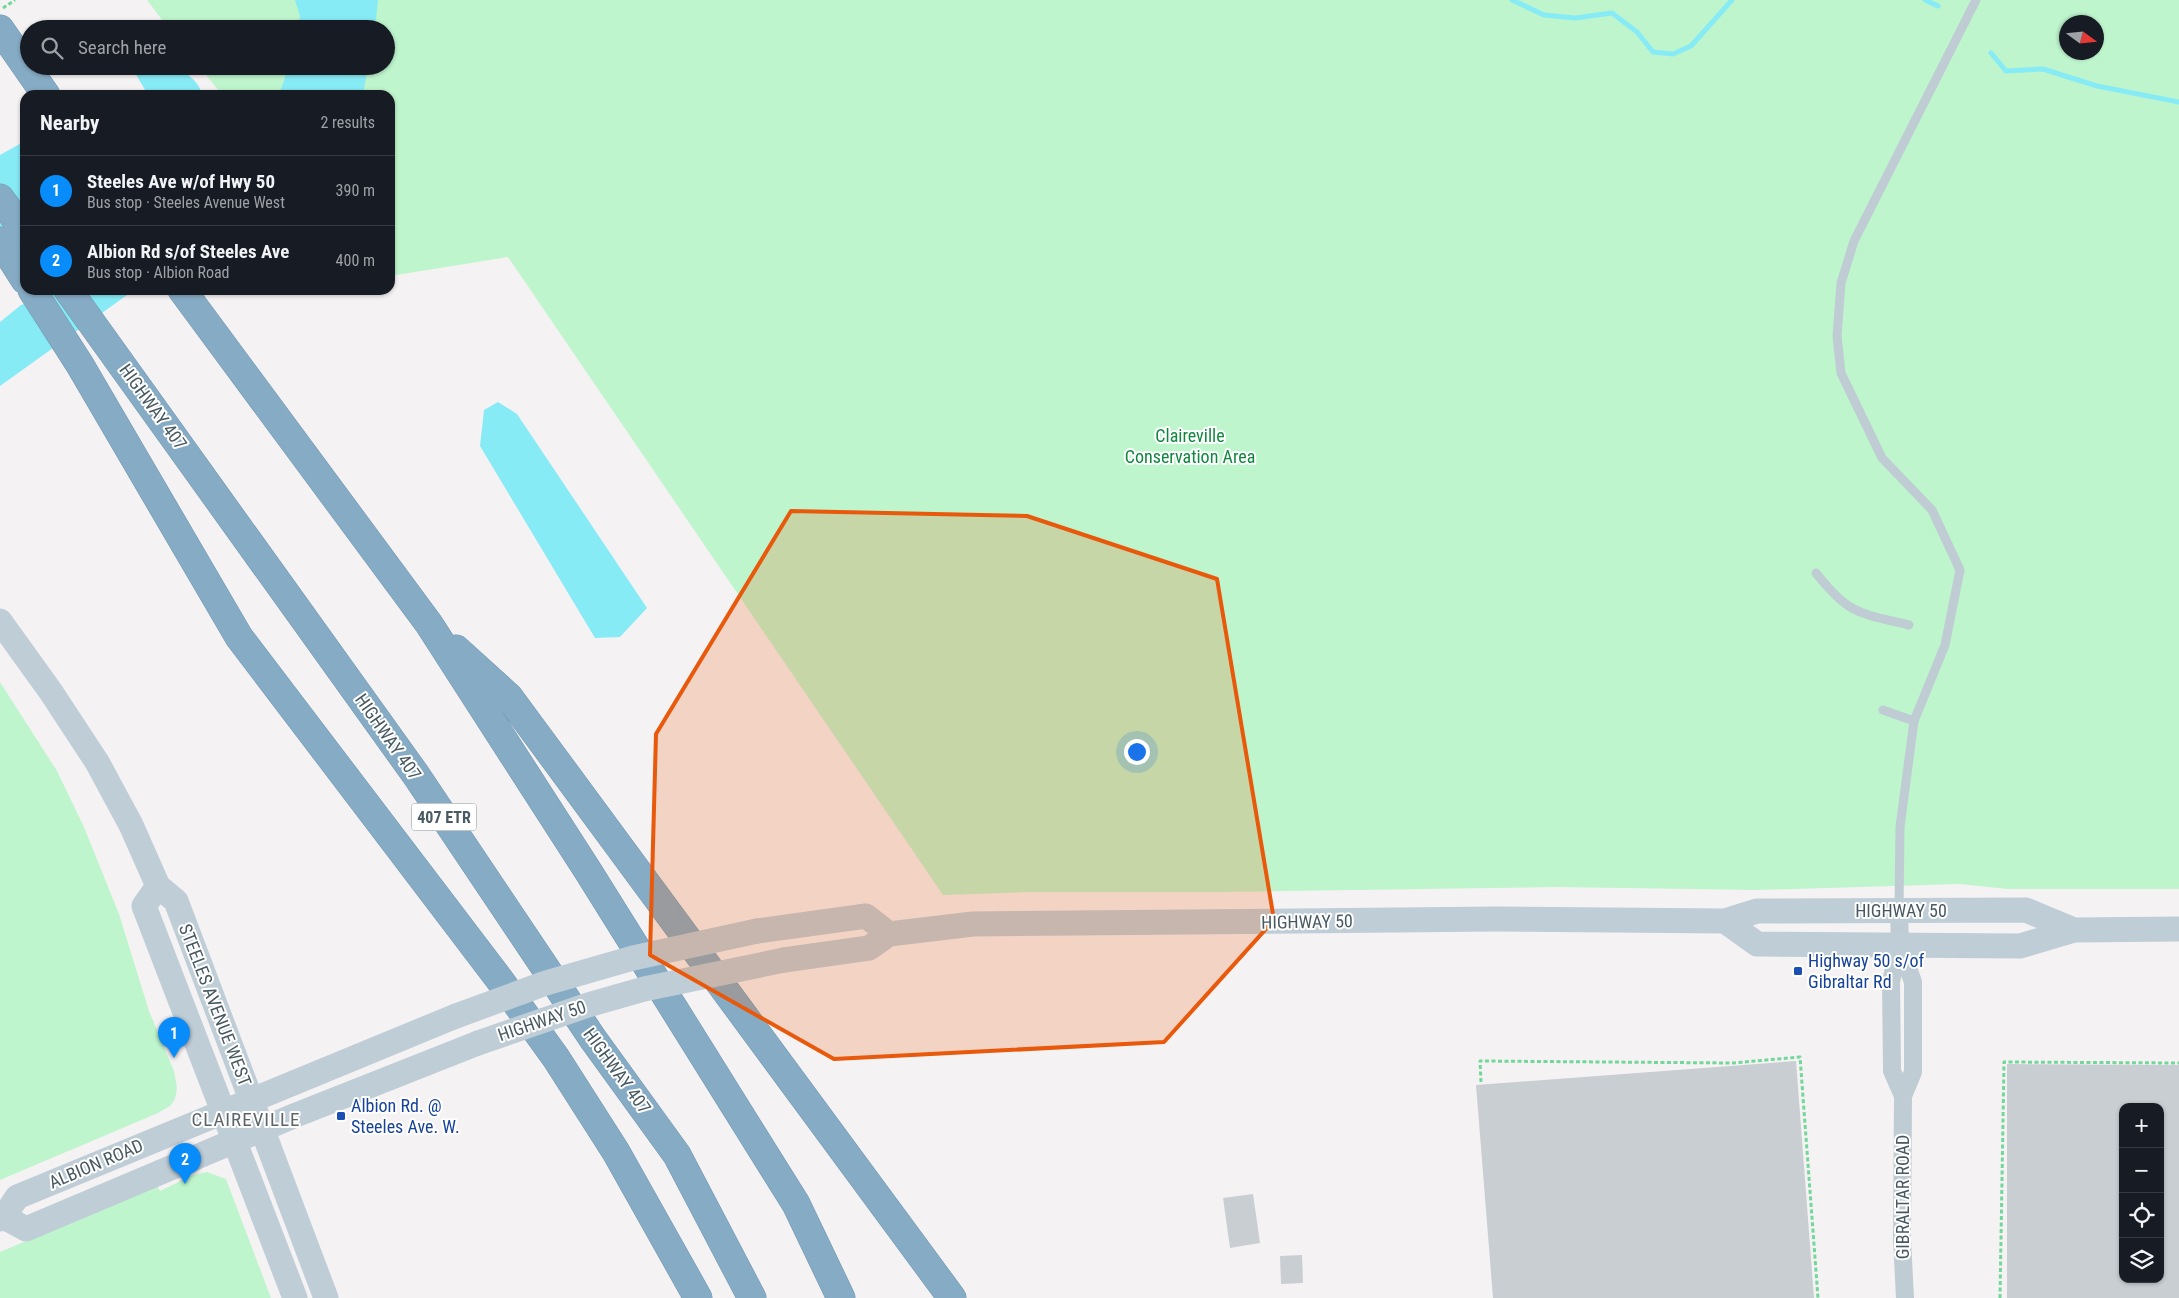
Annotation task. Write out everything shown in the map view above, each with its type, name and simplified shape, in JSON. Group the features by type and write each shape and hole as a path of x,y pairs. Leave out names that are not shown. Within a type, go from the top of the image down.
{"highway":[{"path":"0,29 20,58"},
{"path":"32,75 43,90"},
{"path":"0,198 20,225"},
{"path":"0,240 20,272"},
{"path":"35,295 80,365 239,637 499,979 556,1058 616,1152 698,1298"},
{"name":"HIGHWAY 407","path":"72,295 416,775 593,1039 677,1155 752,1298"},
{"path":"186,295 429,624 588,870 796,1204 841,1298"},
{"path":"429,624 510,698 952,1298"}],"main road":[{"name":"STEELES AVENUE WEST","path":"0,621 51,692 97,762 130,825 158,886 176,901 326,1298"},
{"name":"STEELES AVENUE WEST","path":"158,886 144,906 295,1298"},
{"name":"HIGHWAY 50","path":"235,1142 478,1042 588,1005 690,978 784,960 869,948 889,934 973,924 1497,920 1725,921 1757,911 2026,910 2074,930"},
{"name":"HIGHWAY 50","path":"251,1099 456,1016 546,983 633,958 757,931 866,916 889,934"},
{"name":"HIGHWAY 50","path":"1725,921 1758,944 2020,946 2074,930 2179,929"},
{"name":"ALBION ROAD","path":"235,1142 26,1229 2,1218 17,1198 251,1099"}],"street":[{"name":"GIBRALTAR ROAD","path":"1899,911 1900,945 1913,982 1913,1072 1903,1096 1902,1239 1905,1298"}],"lane":[{"path":"1899,911 1900,828 1914,721 1945,645 1960,570 1932,510 1882,458 1841,373 1837,336 1841,283 1854,241 1976,0"},
{"path":"1816,573 1840,602 1850,609 1909,625"},
{"path":"1883,710 1914,721"}],"path":[{"path":"0,10 15,0"},
{"path":"1481,1082 1480,1061 1732,1063 1800,1057 1818,1298"},
{"path":"2000,1298 2004,1062 2179,1063"}],"highlighted area":[{"path":"791,511 1027,516 1217,579 1274,920 1164,1042 834,1059 650,955 656,734"}],"green space":[{"name":"Claireville Conservation Area","path":"147,0 2179,0 2179,889 2008,889 1959,884 1757,890 1555,887 1217,892 1031,892 943,895 508,257 395,275 395,90 218,90 206,75 395,75 395,20 162,20"},
{"path":"0,682 57,771 84,827 119,914 149,1011 174,1071 177,1088 175,1099 170,1106 158,1113 0,1180"},
{"path":"207,1172 226,1179 271,1298 0,1298 0,1252 157,1186 160,1191 193,1175"}],"water":[{"path":"295,0 378,0 376,20 299,20"},
{"path":"136,75 188,75 200,90 145,90"},
{"path":"286,75 366,75 364,90 281,90"},
{"path":"20,144 20,246 0,256 0,155"},
{"path":"47,295 127,295 0,386 0,322 21,305"},
{"path":"498,402 517,414 647,608 620,637 595,638 480,446 484,410"}],"building":[{"path":"1796,1061 1814,1298 1493,1298 1476,1085"},
{"path":"2007,1064 2179,1065 2179,1298 2007,1298"},
{"path":"1253,1194 1260,1243 1230,1248 1223,1198"},
{"path":"1302,1255 1303,1283 1281,1284 1280,1256"}],"waterway":[{"path":"1512,0 1544,15 1575,18 1612,13 1637,32 1653,52 1673,54 1691,46 1732,0"},
{"path":"1925,0 1938,6"},
{"path":"1991,53 2006,71 2043,69 2097,86 2179,102"}],"place":[{"name":"Highway 50 s/of Gibraltar Rd","path":"1798,971"},
{"name":"Steeles Ave w/of Hwy 50","path":"174,1058"},
{"name":"Albion Rd. @ Steeles Ave. W.","path":"341,1116"},
{"name":"Albion Rd s/of Steeles Ave","path":"185,1184"}],"district":[{"name":"CLAIREVILLE","path":"246,1119"}]}
